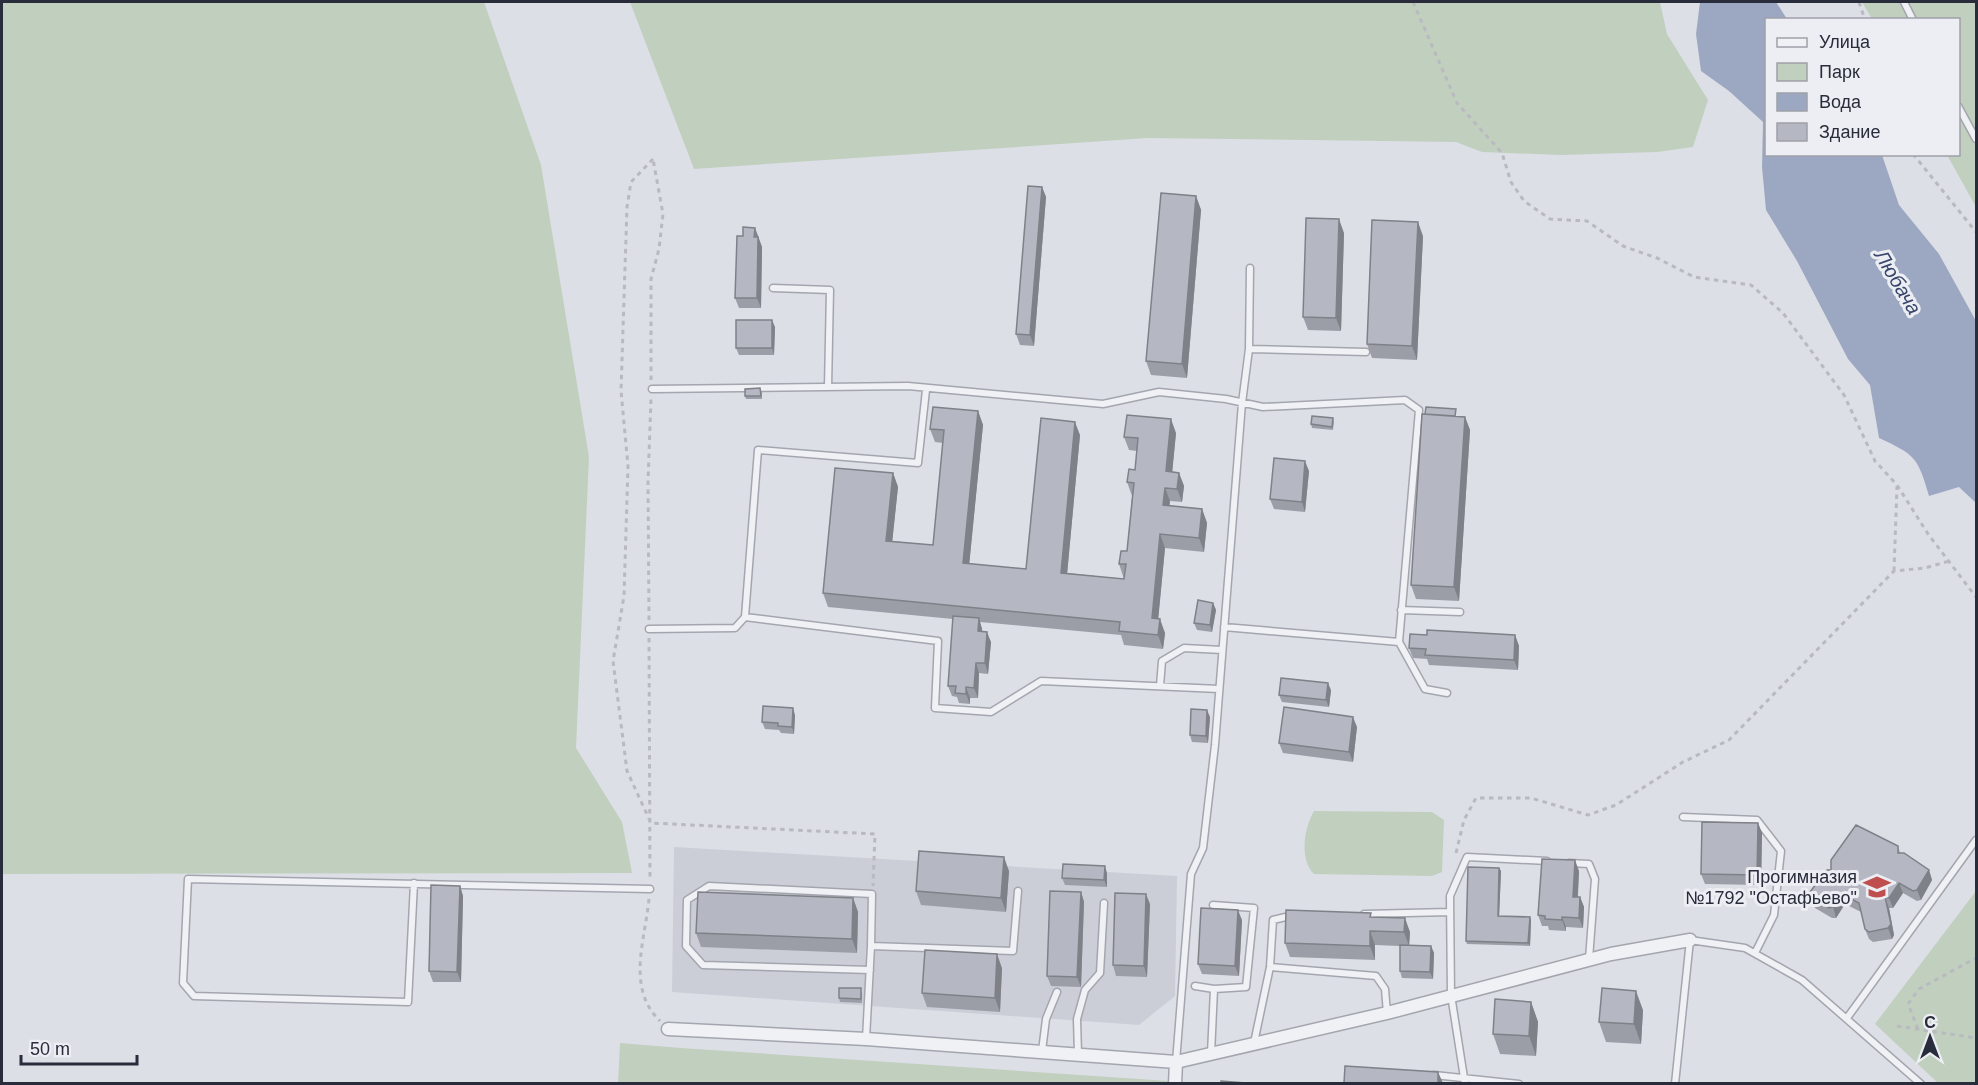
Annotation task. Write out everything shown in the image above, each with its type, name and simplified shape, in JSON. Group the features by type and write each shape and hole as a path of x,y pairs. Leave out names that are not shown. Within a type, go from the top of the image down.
{"street":[{"path":"668,1029 866,1039 1176,1062 1387,1013 1589,959 1690,940"},
{"path":"1175,1083 1176,1062"}],"lane":[{"path":"1904,2 1912,18"},
{"path":"1960,108 1977,139"},
{"path":"1176,1062 1191,874 1203,848 1219,689 1242,403 1249,349 1250,268"},
{"path":"773,288 830,290 828,387"},
{"path":"1249,349 1366,352"},
{"path":"652,389 908,386 926,390 1103,404 1159,392 1263,407 1405,400 1419,410 1399,642 1425,689 1447,693"},
{"path":"649,629 735,628 745,616 758,450 918,463 926,390"},
{"path":"1401,610 1460,612"},
{"path":"745,616 938,641 935,708 991,712 1041,681 1219,689"},
{"path":"1224,627 1399,642"},
{"path":"1160,686 1162,661 1184,648 1222,650"},
{"path":"1683,817 1757,820 1781,851 1774,915 1755,953"},
{"path":"1847,1018 1977,840"},
{"path":"1465,1080 1451,995 1450,896 1467,857 1589,864 1595,879 1589,959"},
{"path":"414,883 408,1002 194,996 183,983 188,879 414,883 650,889"},
{"path":"866,1039 870,970 871,946 872,894 709,886 687,900 686,946 703,965 870,970"},
{"path":"871,946 1013,951 1018,891"},
{"path":"1078,1054 1077,1019 1085,990 1100,973 1104,903"},
{"path":"1195,986 1214,989 1246,987 1254,908 1213,905"},
{"path":"1356,914 1450,912"},
{"path":"1254,1043 1270,968 1273,920 1298,915"},
{"path":"1675,1083 1690,940 1745,948 1802,980 1921,1083"},
{"path":"1270,968 1376,976 1385,989 1387,1013"},
{"path":"1211,1054 1214,989"},
{"path":"1042,1052 1046,1019 1057,992"},
{"path":"1421,1074 1465,1080 1520,1083"}],"path":[{"path":"1413,2 1457,103 1502,153 1511,182 1524,201 1550,219 1587,221 1623,246 1657,258 1694,278 1751,285 1784,313 1844,395 1875,462 1896,485 1977,597"},
{"path":"1859,2 1864,18"},
{"path":"1915,156 1977,232"},
{"path":"651,823 627,771 613,661 624,596 628,466 621,390 627,207 631,182 653,159 663,214 659,249 651,279 649,332 652,389 648,482 651,823 650,889 640,984 644,1002 668,1029"},
{"path":"1455,861 1464,820 1476,798 1531,798 1588,815 1616,806 1683,762 1729,740 1894,571 1898,519 1896,485"},
{"path":"1894,571 1925,568 1949,561"},
{"path":"651,823 875,834 872,894"},
{"path":"1918,1029 1908,1004 1919,989 1977,958"},
{"path":"1897,1026 1977,1038"}],"shaded area":[{"path":"674,847 1177,876 1175,996 1139,1025 672,992"}],"green space":[{"path":"2,2 484,2 541,165 589,457 576,748 622,822 632,873 2,874"},
{"path":"630,2 1660,2 1667,34 1708,100 1693,147 1657,152 1561,155 1482,152 1456,142 1148,138 694,169"},
{"path":"1862,2 1976,2 1976,207 1948,156 1960,156 1960,18 1871,18"},
{"path":"1314,811 1432,812 1444,820 1442,872 1432,876 1314,874 1306,860 1305,843"},
{"path":"1976,891 1976,1083 1938,1083 1875,1024"},
{"path":"620,1043 1169,1081 1169,1084 618,1084"}],"water":[{"name":"Любача","path":"1700,2 1776,2 1786,18 1765,18 1765,156 1882,156 1899,205 1939,254 1976,321 1976,503 1959,487 1929,496 1922,473 1914,459 1901,449 1879,438 1870,385 1848,359 1797,261 1766,210 1762,167 1763,122 1729,91 1701,71 1696,34"}],"building":[{"path":"1028,186 1042,187 1030,335 1016,334"},
{"path":"1161,193 1196,196 1182,364 1146,361"},
{"path":"1306,218 1339,219 1336,318 1303,317"},
{"path":"1372,220 1418,222 1412,346 1367,344"},
{"path":"743,227 755,228 754,237 758,237 757,298 735,298 737,236 743,236"},
{"path":"736,320 772,320 772,348 736,348"},
{"path":"760,388 761,396 745,396 745,389"},
{"path":"933,407 978,411 963,563 1026,569 1041,418 1075,422 1061,573 1124,579 1126,564 1119,564 1121,551 1127,551 1134,483 1127,482 1129,469 1135,470 1138,438 1124,437 1127,415 1171,419 1166,471 1179,473 1177,489 1165,488 1163,505 1202,509 1199,538 1160,534 1152,618 1160,619 1158,635 1119,631 1120,622 823,593 835,468 893,473 886,541 933,545 944,430 930,429"},
{"path":"1426,407 1456,409 1455,416 1425,414"},
{"path":"1422,414 1465,417 1454,587 1411,585"},
{"path":"1312,416 1333,418 1332,427 1311,424"},
{"path":"1274,458 1305,461 1302,502 1270,499"},
{"path":"1198,600 1213,603 1210,625 1194,623"},
{"path":"953,616 979,618 978,631 987,632 985,663 976,663 974,688 966,687 966,694 955,693 956,686 948,686"},
{"path":"1427,630 1515,635 1514,660 1425,655 1426,649 1409,648 1410,634 1427,635"},
{"path":"1281,678 1328,683 1326,700 1279,695"},
{"path":"763,706 793,708 792,727 762,722"},
{"path":"1284,707 1353,717 1349,752 1279,743"},
{"path":"1191,709 1207,710 1206,736 1190,735"},
{"path":"1702,822 1758,823 1757,875 1701,874"},
{"name":"Прогимназия №1792 \"Остафьево\"","path":"1856,825 1898,846 1898,853 1904,853 1929,870 1917,890 1913,891 1899,883 1889,898 1885,897 1891,924 1888,928 1869,932 1865,929 1859,903 1842,894 1833,907 1829,908 1812,898 1810,892 1827,870 1831,870 1831,860"},
{"path":"919,851 1004,857 1001,898 916,891"},
{"path":"1542,859 1575,860 1573,897 1580,897 1579,918 1545,919 1545,916 1538,915"},
{"path":"1063,864 1105,866 1104,880 1062,878"},
{"path":"1468,867 1499,868 1498,916 1530,917 1528,943 1466,941"},
{"path":"431,885 460,886 457,972 429,971"},
{"path":"1050,891 1081,892 1077,977 1047,976"},
{"path":"698,892 853,898 852,939 696,933"},
{"path":"1115,893 1146,894 1144,966 1113,965"},
{"path":"1201,908 1238,910 1235,966 1198,964"},
{"path":"1286,910 1371,913 1370,917 1405,918 1404,932 1370,931 1370,946 1285,943"},
{"path":"1400,945 1431,946 1430,972 1400,971"},
{"path":"925,950 997,954 995,998 922,993"},
{"path":"839,988 861,988 861,999 839,998"},
{"path":"1602,988 1636,991 1634,1024 1599,1022"},
{"path":"1495,999 1531,1002 1529,1036 1493,1034"},
{"path":"1345,1066 1438,1072 1438,1083 1344,1083"},
{"path":"1221,1081 1246,1083 1221,1083"}],"place":[{"name":"Прогимназия №1792 \"Остафьево\"","path":"1877,887"}]}
